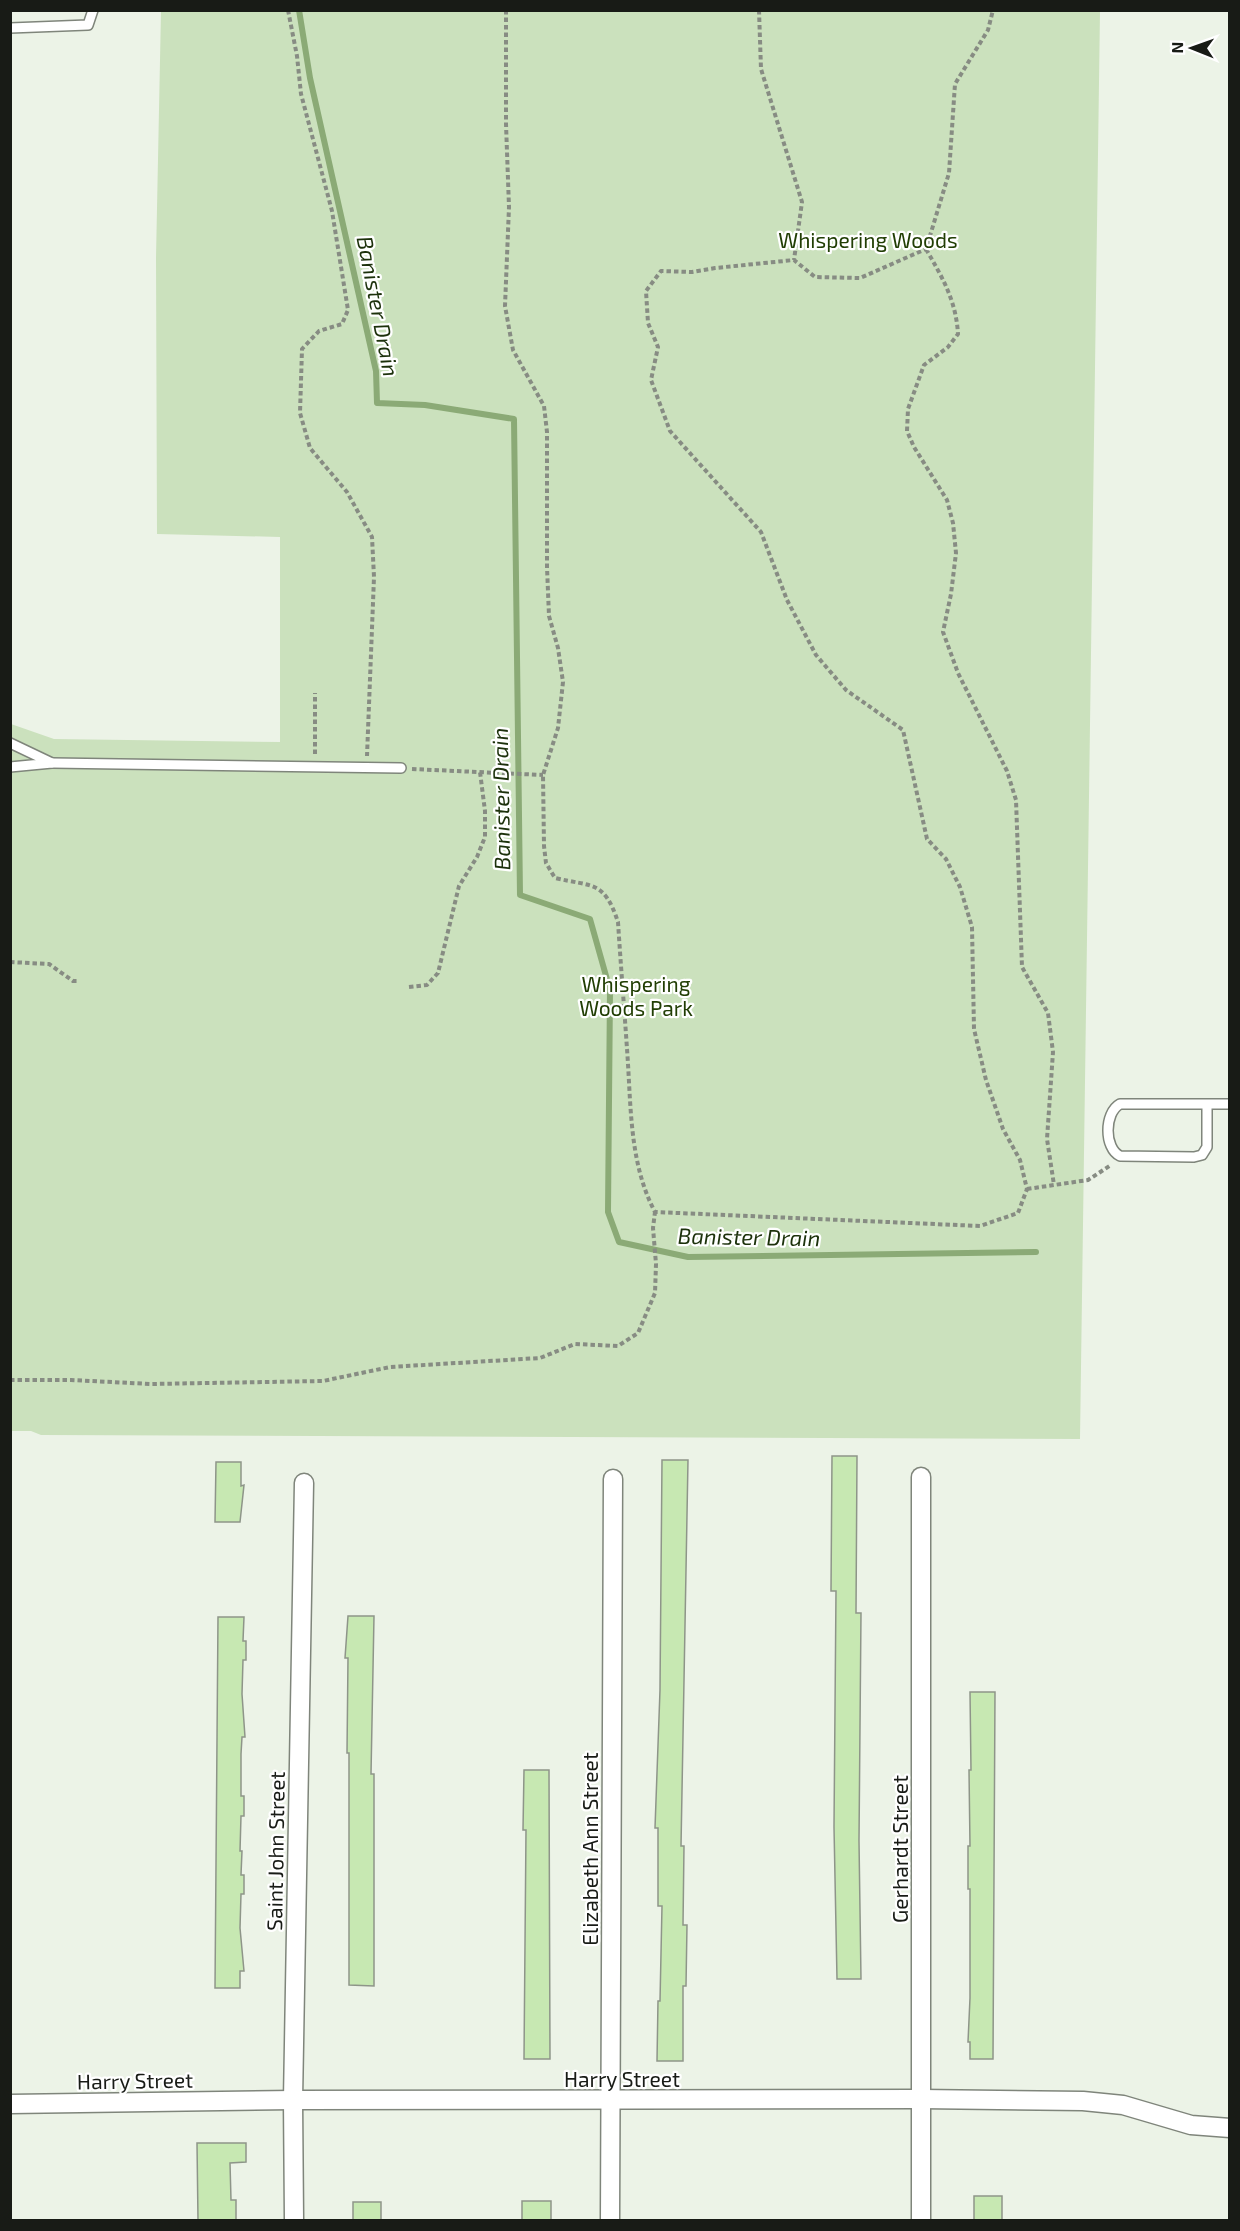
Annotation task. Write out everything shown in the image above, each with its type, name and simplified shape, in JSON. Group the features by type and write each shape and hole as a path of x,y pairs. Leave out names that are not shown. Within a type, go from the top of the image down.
{"street":[{"name":"Gerhardt Street","path":"921,1477 921,2220"},
{"name":"Elizabeth Ann Street","path":"610,2220 613,1479"},
{"name":"Saint John Street","path":"294,2220 293,2100 304,1483"},
{"name":"Harry Street","path":"10,2104 293,2100 921,2099 1105,2102 1191,2125 1230,2128"}],"lane":[{"path":"10,28 88,25 93,10"},
{"path":"10,743 52,763"},
{"path":"10,766 52,763 401,768"},
{"path":"1207,1104 1207,1147 1202,1155 1194,1157 1120,1156 1113,1152 1109,1144 1109,1116 1113,1108 1120,1104 1207,1104 1230,1104"}],"path":[{"path":"288,10 301,94 332,211 348,310 342,324 319,331 302,349 300,413 310,448 347,492 372,537 374,577 367,768"},
{"path":"10,1380 151,1384 323,1381 390,1367 540,1358 575,1344 618,1346 638,1333 655,1293 654,1212 637,1167 618,922 611,900 600,888 555,878 546,863 544,846 543,775 558,728 563,682 558,648 549,616 547,432 544,406 513,350 505,306 509,207 506,10"},
{"path":"759,10 761,69 802,202 794,260"},
{"path":"993,10 988,30 955,84 949,172 926,249 947,286 957,313 958,334 948,347 924,365 908,409 907,431 914,447 947,500 953,523 956,553 943,632 958,673 1007,771 1016,800 1022,967 1048,1014 1053,1052 1047,1140 1054,1185"},
{"path":"654,1212 980,1226 1018,1213 1027,1189 1020,1160 1003,1129 974,1029 972,927 960,887 946,860 927,839 903,730 846,690 816,655 787,600 760,532 670,431 651,380 658,347 648,323 646,291 662,271 692,272 726,266 794,260 815,277 860,278 926,249"},
{"path":"315,693 315,767"},
{"path":"401,768 543,775"},
{"path":"409,987 427,984 438,973 459,886 477,857 485,837 485,811 480,772"},
{"path":"10,962 49,964 73,981 77,981"},
{"path":"1027,1189 1088,1180 1104,1171 1120,1156"}],"green space":[{"name":"Whispering Woods Park","path":"161,11 1100,11 1080,1439 41,1435 31,1431 11,1431 11,724 54,739 280,742 280,537 157,534 156,258"}],"building":[{"path":"832,1456 857,1456 856,1613 861,1613 859,1841 861,1979 837,1979 834,1827 836,1591 831,1591"},
{"path":"662,1460 688,1460 681,1846 684,1846 683,1925 687,1925 686,1986 683,1986 683,2061 657,2061 662,1906 658,1906 658,1828 655,1828 660,1690"},
{"path":"216,1462 241,1462 241,1486 244,1485 240,1522 215,1522"},
{"path":"348,1616 374,1616 371,1774 374,1774 374,1986 349,1985 348,1658 345,1658"},
{"path":"218,1617 244,1617 243,1641 246,1641 242,1694 245,1737 242,1737 241,1754 241,1796 244,1796 244,1816 241,1816 240,1851 242,1851 241,1875 244,1875 240,1928 244,1971 240,1971 240,1988 215,1988"},
{"path":"970,1692 995,1692 993,2059 970,2059 970,2042 968,2042"},
{"path":"524,1770 549,1770 550,2059 524,2059 526,1830 523,1830"},
{"path":"197,2143 246,2143 246,2162 230,2163 231,2200 236,2200 236,2220 198,2220"},
{"path":"974,2196 1002,2196 1002,2220 974,2220"},
{"path":"522,2201 551,2201 551,2220 522,2220"},
{"path":"353,2202 381,2202 381,2220 353,2220"}],"waterway":[{"name":"Banister Drain","path":"299,10 310,78 376,371 377,403 425,405 514,419 520,895 590,919 610,990 608,1212 619,1242 688,1257 1036,1252"}],"park label":[{"name":"Whispering Woods","path":"868,239"}]}
